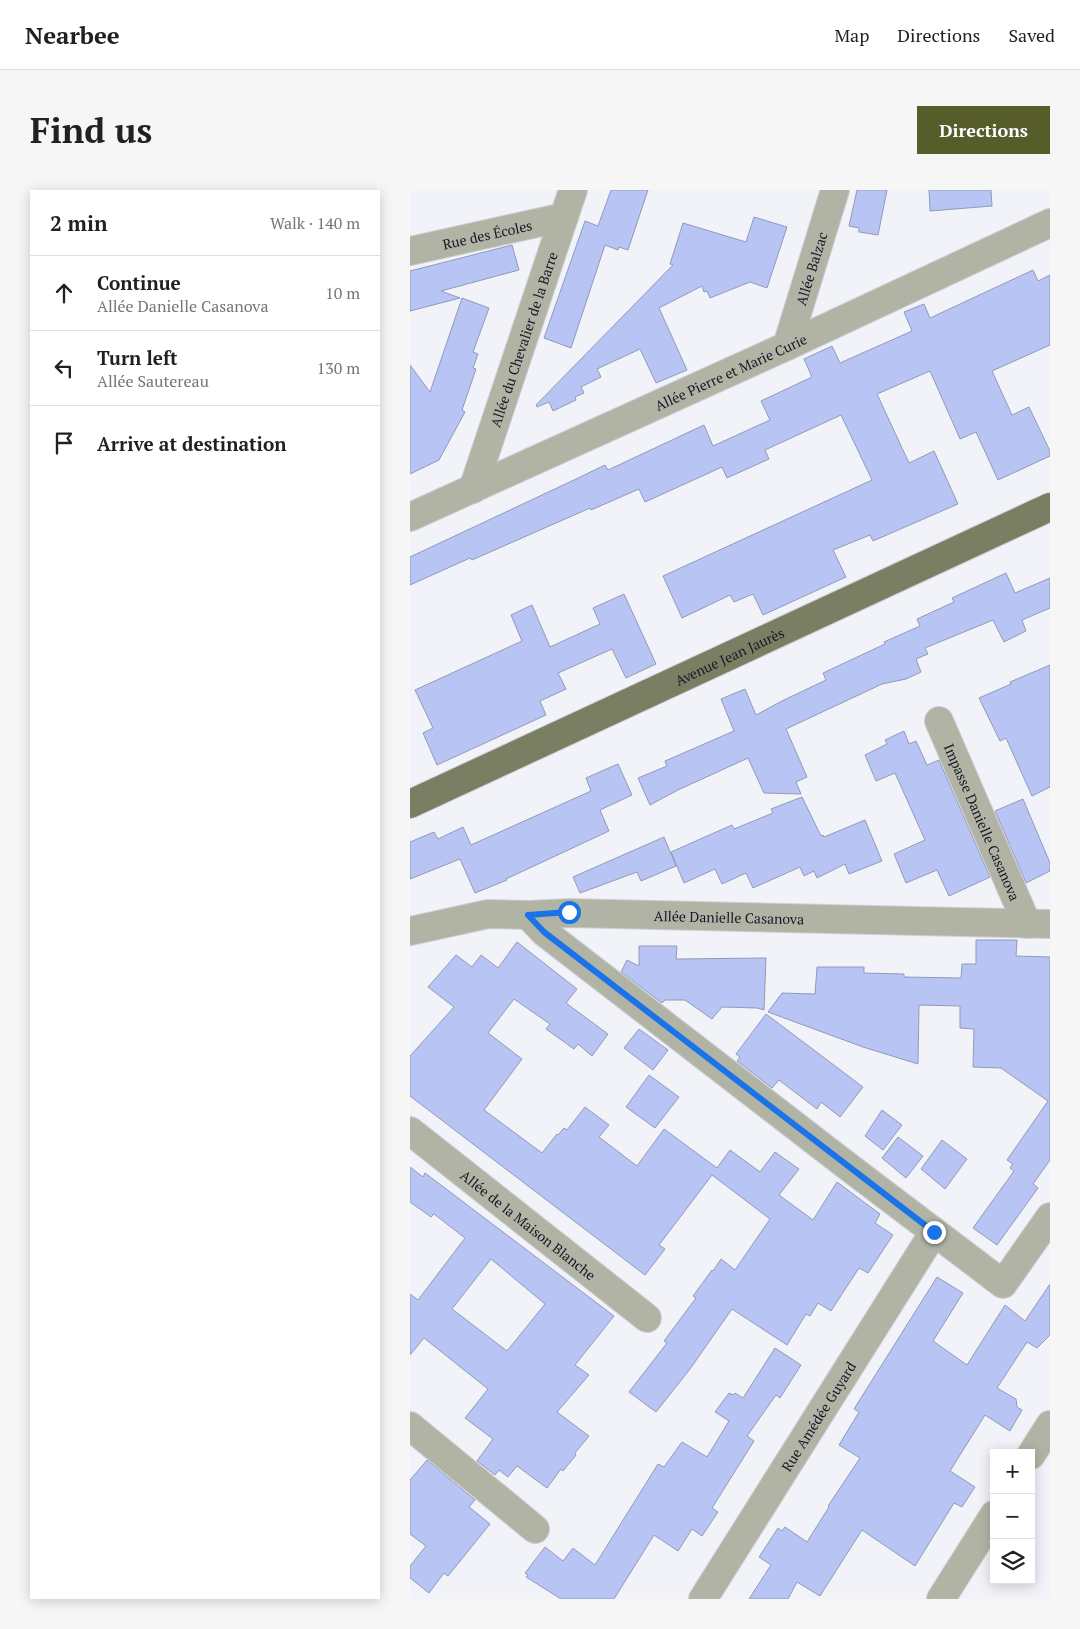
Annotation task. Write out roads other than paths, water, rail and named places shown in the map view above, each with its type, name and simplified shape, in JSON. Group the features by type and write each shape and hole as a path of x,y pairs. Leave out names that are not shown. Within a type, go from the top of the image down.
{"main road":[{"name":"Avenue Jean Jaurès","path":"410,804 1050,507"}],"street":[{"name":"Allée du Chevalier de la Barre","path":"473,489 573,190"},
{"name":"Allée Balzac","path":"787,346 835,190"},
{"name":"Rue des Écoles","path":"410,251 564,217"},
{"name":"Allée Pierre et Marie Curie","path":"410,517 787,346 1050,223"},
{"name":"Impasse Danielle Casanova","path":"939,721 1038,924"},
{"name":"Allée Danielle Casanova","path":"410,931 488,914 528,915 569,912 1038,924"},
{"path":"528,915 544,932 1003,1284 1050,1217"},
{"name":"Allée de la Maison Blanche","path":"410,1131 646,1318"},
{"name":"Rue Amédée Guyard","path":"703,1599 934,1232"},
{"path":"1035,1449 1050,1425"},
{"path":"410,1426 535,1529"},
{"path":"941,1599 990,1521"}]}
